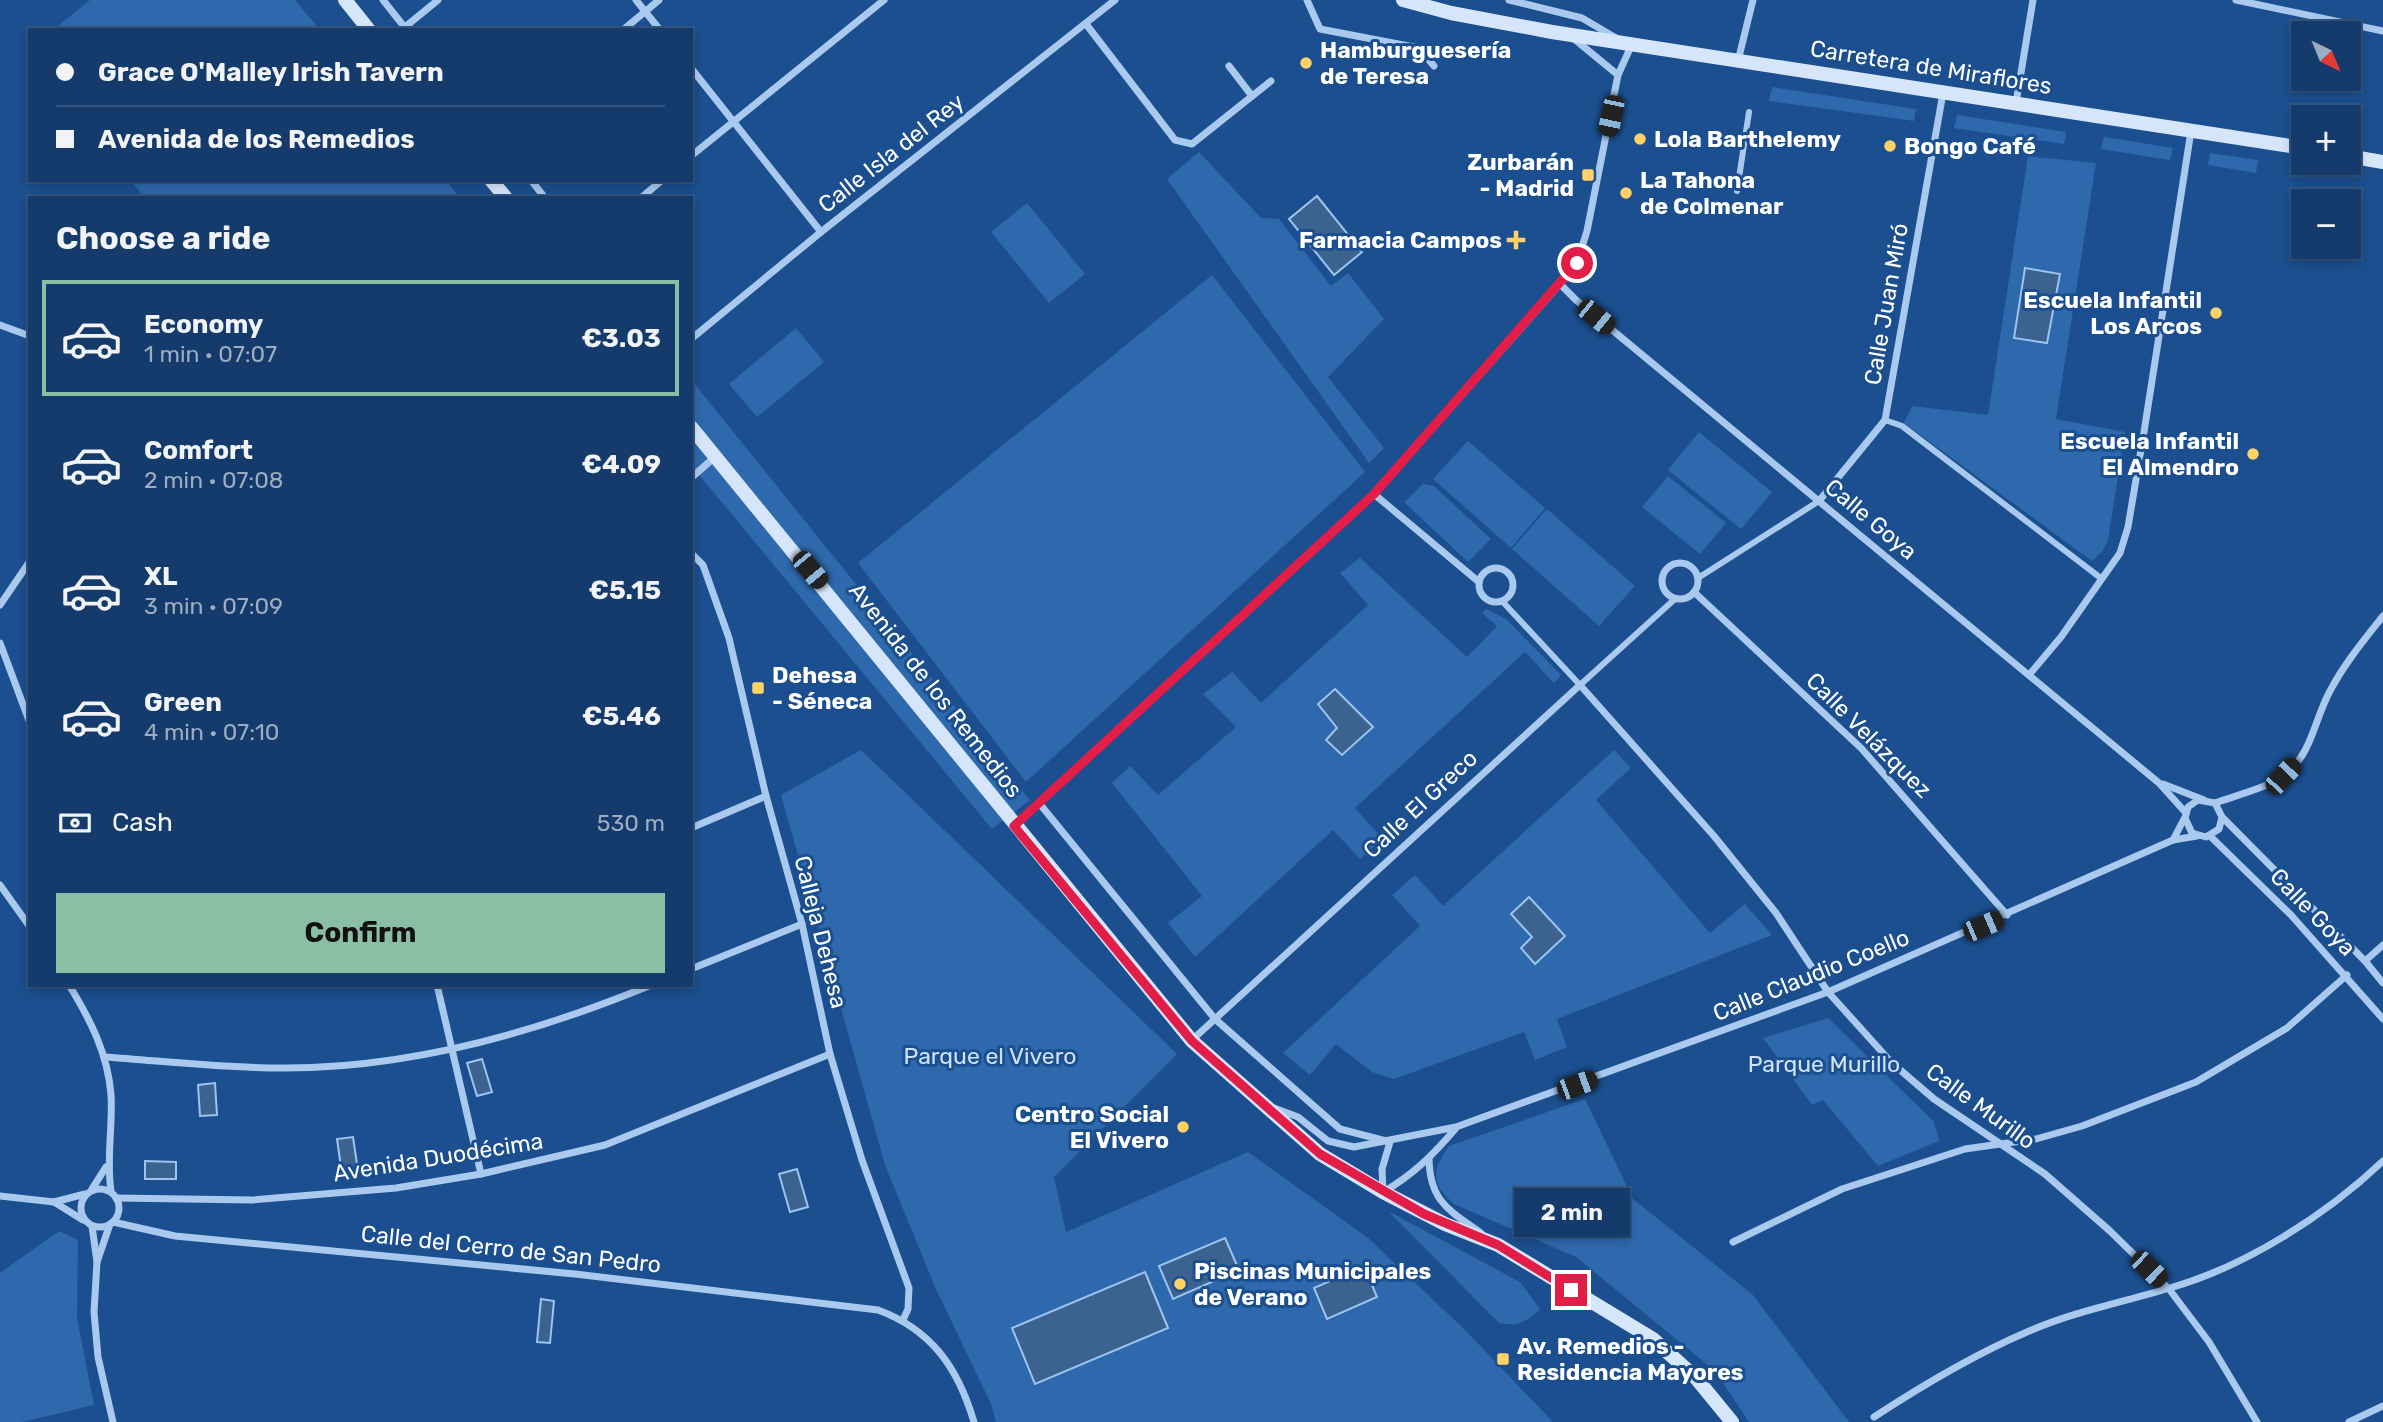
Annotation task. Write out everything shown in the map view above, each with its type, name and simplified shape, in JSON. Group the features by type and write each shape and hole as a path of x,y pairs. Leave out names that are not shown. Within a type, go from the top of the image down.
{"main road":[{"path":"345,0 367,28"},
{"name":"Carretera de Miraflores","path":"1404,0 1451,13 1552,32 2291,146"},
{"path":"2361,158 2383,162"},
{"path":"493,182 504,196"},
{"name":"Avenida de los Remedios","path":"693,428 842,608 1014,826 1192,1041 1320,1154 1445,1224 1498,1245 1654,1339 1696,1378 1732,1422"}],"street":[{"path":"383,0 404,28"},
{"path":"406,28 438,0"},
{"path":"636,0 658,28"},
{"path":"625,28 659,0"},
{"path":"693,154 884,0"},
{"name":"Calle Isla del Rey","path":"693,337 821,232 1115,0"},
{"path":"1307,0 1320,29 1419,48 1434,66"},
{"path":"1014,826 1374,494 1577,263 1587,230 1618,75 1627,43 1581,18 1509,0"},
{"path":"1738,61 1753,0"},
{"path":"2016,103 2033,0"},
{"path":"2236,0 2286,4 2383,30"},
{"path":"1086,24 1175,140 1182,143 1192,144 1270,81"},
{"path":"1568,34 1618,75"},
{"path":"1229,66 1252,96"},
{"path":"693,70 821,232"},
{"name":"Calle Juan Miró","path":"1819,501 1885,420 1943,92"},
{"path":"1737,191 1749,112"},
{"path":"2029,675 2120,553 2128,527 2191,130"},
{"path":"533,182 543,196"},
{"path":"643,196 660,182"},
{"name":"Calle Goya","path":"1560,284 2159,783 2185,816"},
{"path":"0,325 28,335"},
{"path":"1885,420 1902,426 2102,579"},
{"path":"693,476 716,456"},
{"path":"1374,494 1479,582 1483,596 1492,602 1502,601 1510,595 1513,584 1505,570 1489,569 1479,582"},
{"path":"1698,578 1692,568 1681,563 1666,570 1663,587 1676,598 1686,598 1694,592 1698,578 1819,501"},
{"name":"Calleja Dehesa","path":"693,555 703,565 729,638 766,796 802,924 830,1054 862,1160 909,1289 908,1309 903,1320"},
{"path":"0,605 28,564"},
{"name":"Calle Velázquez","path":"1694,592 1861,748 2007,915"},
{"name":"Calle El Greco","path":"1192,1041 1676,598"},
{"path":"1502,601 1580,685"},
{"path":"2173,840 2192,803 2204,800 2215,803 2283,776 2303,755 2316,731 2329,693 2347,662 2383,616"},
{"path":"0,643 28,718"},
{"name":"Calle Murillo","path":"1580,685 1714,836 1776,913 1828,992 1891,1062 1934,1099 2045,1174 2110,1231 2169,1289 2209,1342 2257,1422"},
{"name":"Calle Goya","path":"2159,783 2204,800"},
{"path":"693,827 766,796"},
{"name":"Avenida de los Remedios","path":"1039,803 1215,1019 1340,1129 1390,1142"},
{"path":"2185,816 2188,829 2197,836 2210,836 2219,828 2222,817 2215,803"},
{"name":"Calle Goya","path":"2222,817 2365,961 2383,983"},
{"name":"Calle Claudio Coello","path":"1456,1127 1828,992 2173,840 2197,836"},
{"name":"Calle Goya","path":"2210,836 2347,975 2383,1019"},
{"path":"0,885 28,924"},
{"path":"693,968 802,924"},
{"path":"2365,961 2383,945"},
{"path":"1733,1242 1842,1189 1965,1149 2036,1139 2082,1126 2196,1082 2287,1028 2347,975"},
{"path":"70,987 87,1013 105,1057 111,1094 107,1166 119,1210 97,1262"},
{"path":"437,987 481,1174"},
{"path":"105,1057 282,1068 363,1062 452,1049 537,1026 645,987"},
{"name":"Avenida Duodécima","path":"113,1195 252,1200 396,1188 481,1174 605,1145 830,1054"},
{"name":"Avenida de los Remedios","path":"1260,1103 1298,1117 1328,1141 1354,1147 1456,1127"},
{"path":"1390,1142 1382,1169 1384,1192 1409,1177 1429,1159 1456,1127"},
{"name":"Avenida de los Remedios","path":"1429,1159 1430,1181 1437,1198 1498,1245"},
{"path":"1874,1417 1931,1380 2029,1331 2169,1289 2245,1257 2305,1222 2383,1161"},
{"path":"107,1166 80,1208 89,1224 97,1262 94,1312 98,1357 113,1422"},
{"path":"0,1196 54,1202 89,1192 113,1195"},
{"path":"54,1202 89,1224 112,1223"},
{"name":"Calle del Cerro de San Pedro","path":"112,1223 175,1236 851,1305 903,1320"},
{"path":"903,1320 923,1333 941,1352 960,1386 974,1422"},
{"path":"2349,1422 2383,1406"}],"green space":[{"path":"90,0 295,0 318,28 55,28"},
{"path":"1772,87 1916,109 1914,121 1769,101"},
{"path":"1957,115 2066,132 2064,144 1954,128"},
{"path":"2104,137 2173,148 2170,160 2101,149"},
{"path":"1199,152 1261,218 1279,219 1331,286 1348,273 1384,319 1328,377 1384,448 1369,463 1167,179"},
{"path":"2210,153 2258,160 2256,173 2208,165"},
{"path":"2028,156 2096,163 2056,419 2125,432 2108,540 2102,552 2092,561 1904,423 1912,406 1988,415"},
{"path":"132,182 448,182 458,196 143,196"},
{"path":"1027,203 1085,274 1049,303 991,232"},
{"path":"1212,275 1365,472 1026,782 858,563"},
{"path":"796,328 824,362 757,417 729,384"},
{"path":"693,382 1030,800 992,829 693,467"},
{"path":"1699,432 1772,492 1741,529 1668,470"},
{"path":"1468,441 1545,508 1511,548 1433,479"},
{"path":"1668,476 1726,523 1700,554 1642,507"},
{"path":"1423,484 1434,486 1491,539 1468,562 1404,502"},
{"path":"1547,509 1635,586 1599,626 1512,549"},
{"path":"1360,558 1467,657 1497,626 1482,613 1486,609 1506,619 1561,675 1554,683 1525,652 1355,808 1383,839 1360,859 1333,830 1195,957 1168,923 1202,896 1112,783 1130,766 1158,795 1236,727 1203,694 1232,672 1261,703 1368,605 1340,573"},
{"name":"Parque el Vivero","path":"861,750 1177,1054 1054,1177 1066,1232 1248,1152 1368,1238 1463,1328 1553,1422 996,1422 991,1404 935,1287 885,1165 781,795"},
{"path":"1614,750 1631,768 1596,800 1710,933 1745,904 1772,935 1557,1019 1567,1047 1535,1060 1524,1032 1394,1079 1372,1072 1336,1044 1310,1075 1283,1053 1420,926 1392,895 1415,875 1443,906"},
{"name":"Parque Murillo","path":"1828,1018 1934,1122 1939,1141 1878,1166 1823,1100 1812,1105 1763,1038"},
{"path":"1585,1099 1633,1199 1753,1295 1849,1422 1749,1422 1715,1371 1576,1257 1454,1204 1441,1190 1436,1177 1437,1170 1449,1146"},
{"path":"1388,1211 1520,1282 1540,1309 1521,1322 1499,1323"},
{"path":"59,1231 78,1240 77,1318 94,1405 22,1422 0,1422 0,1273"}],"shaded area":[{"path":"1317,196 1362,252 1334,275 1289,219"},
{"path":"2025,268 2060,274 2047,343 2014,338"},
{"path":"1335,689 1373,727 1342,755 1326,740 1337,728 1318,704"},
{"path":"1529,897 1565,936 1535,964 1521,948 1532,937 1511,914"},
{"path":"482,1059 492,1092 477,1096 467,1063"},
{"path":"215,1083 217,1115 200,1116 198,1085"},
{"path":"353,1137 358,1171 342,1174 337,1139"},
{"path":"145,1161 176,1162 176,1179 145,1179"},
{"path":"797,1169 808,1207 790,1212 779,1174"},
{"path":"1225,1238 1239,1270 1173,1299 1159,1266"},
{"path":"1364,1266 1377,1297 1327,1319 1314,1288"},
{"path":"1145,1272 1168,1328 1035,1384 1012,1328"},
{"path":"541,1299 554,1301 550,1343 537,1342"}],"place":[{"name":"Hamburguesería de Teresa","path":"1306,63"},
{"name":"Lola Barthelemy","path":"1640,139"},
{"name":"Bongo Café","path":"1890,146"},
{"name":"Zurbarán - Madrid","path":"1588,175"},
{"name":"La Tahona de Colmenar","path":"1626,193"},
{"name":"Farmacia Campos","path":"1516,240"},
{"name":"Escuela Infantil Los Arcos","path":"2216,313"},
{"name":"Escuela Infantil El Almendro","path":"2253,454"},
{"name":"Dehesa - Séneca","path":"758,688"},
{"name":"Centro Social El Vivero","path":"1183,1127"},
{"name":"Piscinas Municipales de Verano","path":"1180,1284"},
{"name":"Av. Remedios - Residencia Mayores","path":"1503,1359"}],"route":[{"path":"1571,1290 1498,1245 1424,1214 1320,1154 1192,1041 1014,826 1195,662 1374,494 1577,263"}]}
